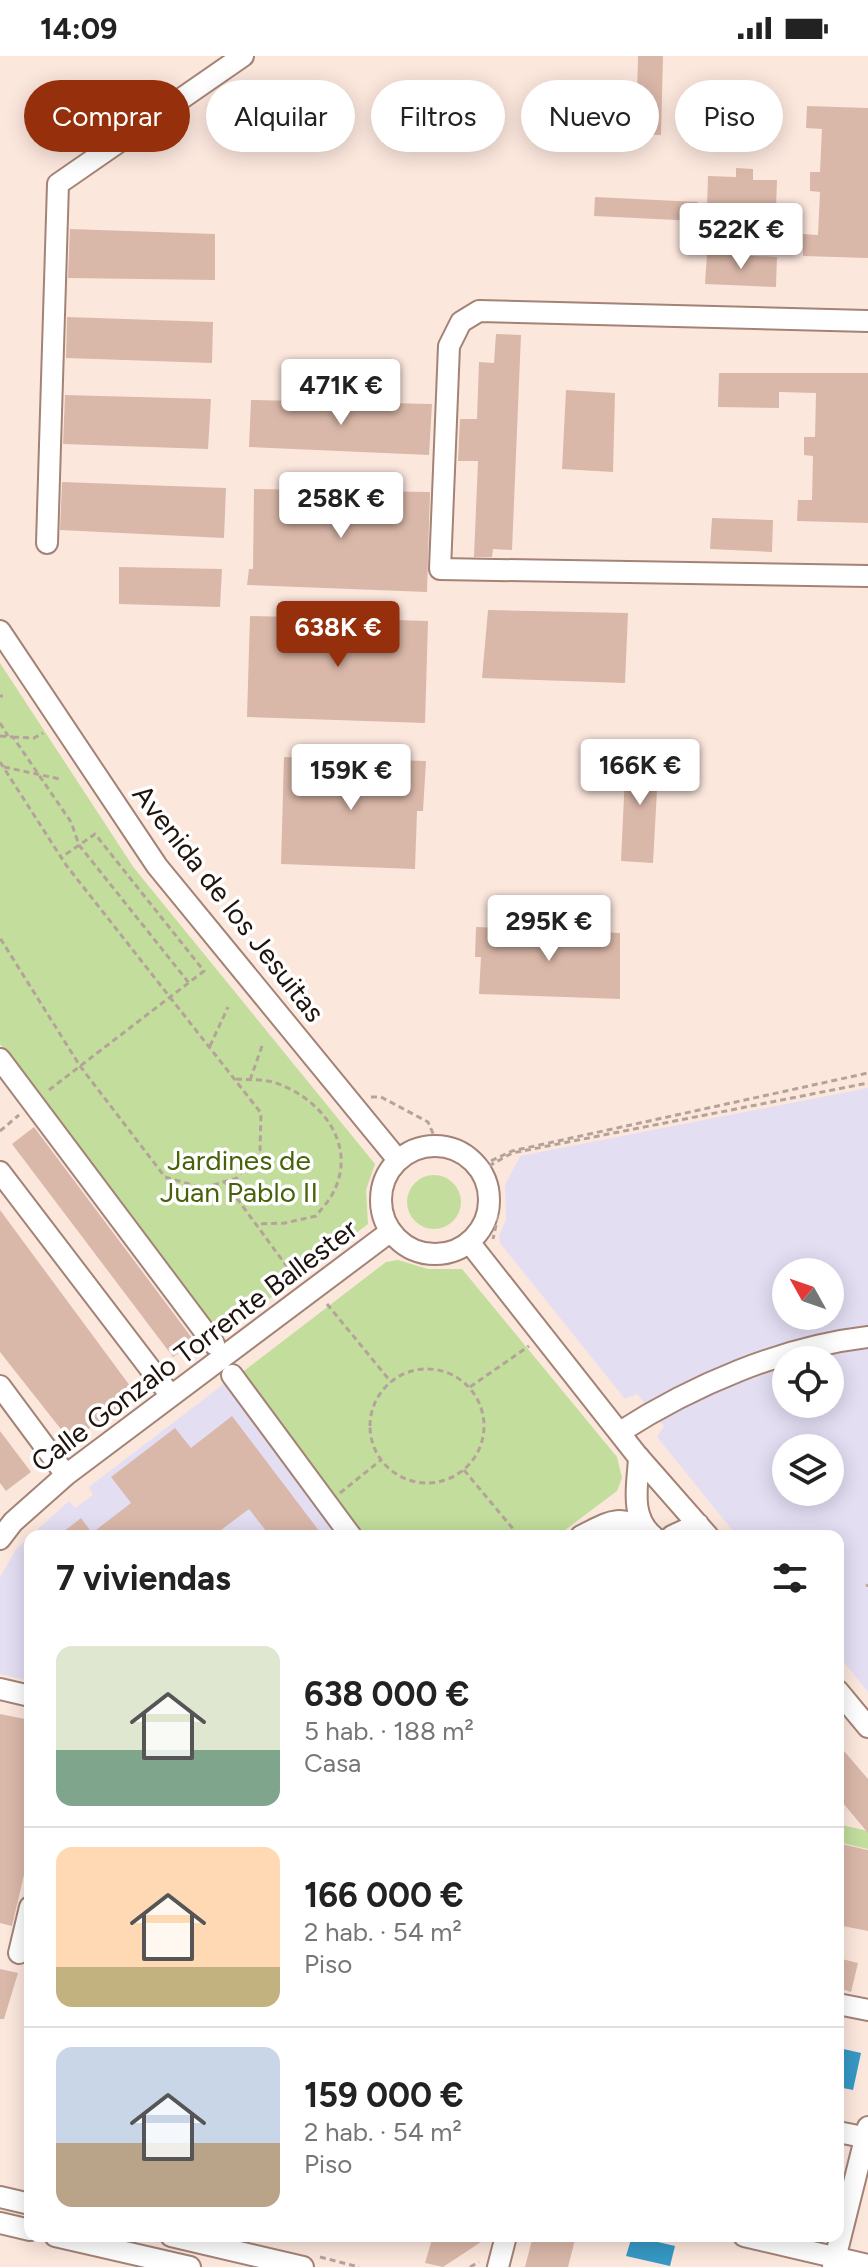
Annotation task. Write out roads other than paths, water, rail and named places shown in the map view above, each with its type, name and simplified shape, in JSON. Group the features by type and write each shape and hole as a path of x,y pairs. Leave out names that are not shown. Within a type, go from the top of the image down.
{"street":[{"path":"47,543 58,184 243,56"},
{"path":"868,321 479,311 461,322 449,346 440,569 868,576"},
{"name":"Avenida de los Jesuitas","path":"0,631 157,866 398,1160"},
{"path":"0,1059 214,1344"},
{"path":"430,1146 447,1147 482,1168 489,1196 488,1213 469,1242 454,1251 436,1254 403,1244 391,1231 381,1202 389,1172 398,1160 430,1146"},
{"path":"0,1172 171,1396"},
{"name":"Calle Gonzalo Torrente Ballester","path":"0,1539 13,1522 66,1475 391,1231"},
{"path":"469,1242 639,1457 686,1530"},
{"path":"620,1432 665,1407 761,1363 822,1342 868,1337"},
{"path":"232,1375 346,1530"},
{"path":"0,1386 66,1475"},
{"path":"639,1457 636,1495 648,1530"},
{"path":"594,1530 628,1519 644,1530"},
{"path":"0,1689 24,1695"},
{"path":"844,1698 868,1727"},
{"path":"16,1952 24,1926"},
{"path":"844,2005 868,2010"},
{"path":"844,2132 867,2134 844,2223"},
{"path":"0,2197 24,2203"},
{"path":"0,2223 24,2229"},
{"path":"79,2242 177,2266"},
{"path":"200,2242 303,2267"},
{"path":"498,2267 504,2242"},
{"path":"765,2242 834,2262 868,2265"},
{"path":"834,2262 839,2242"}],"water":[{"path":"844,2049 861,2053 853,2090 844,2088"},
{"path":"630,2242 658,2242 675,2246 670,2266 626,2256"}],"park label":[{"name":"Jardines de Juan Pablo II","path":"239,1176"}]}
